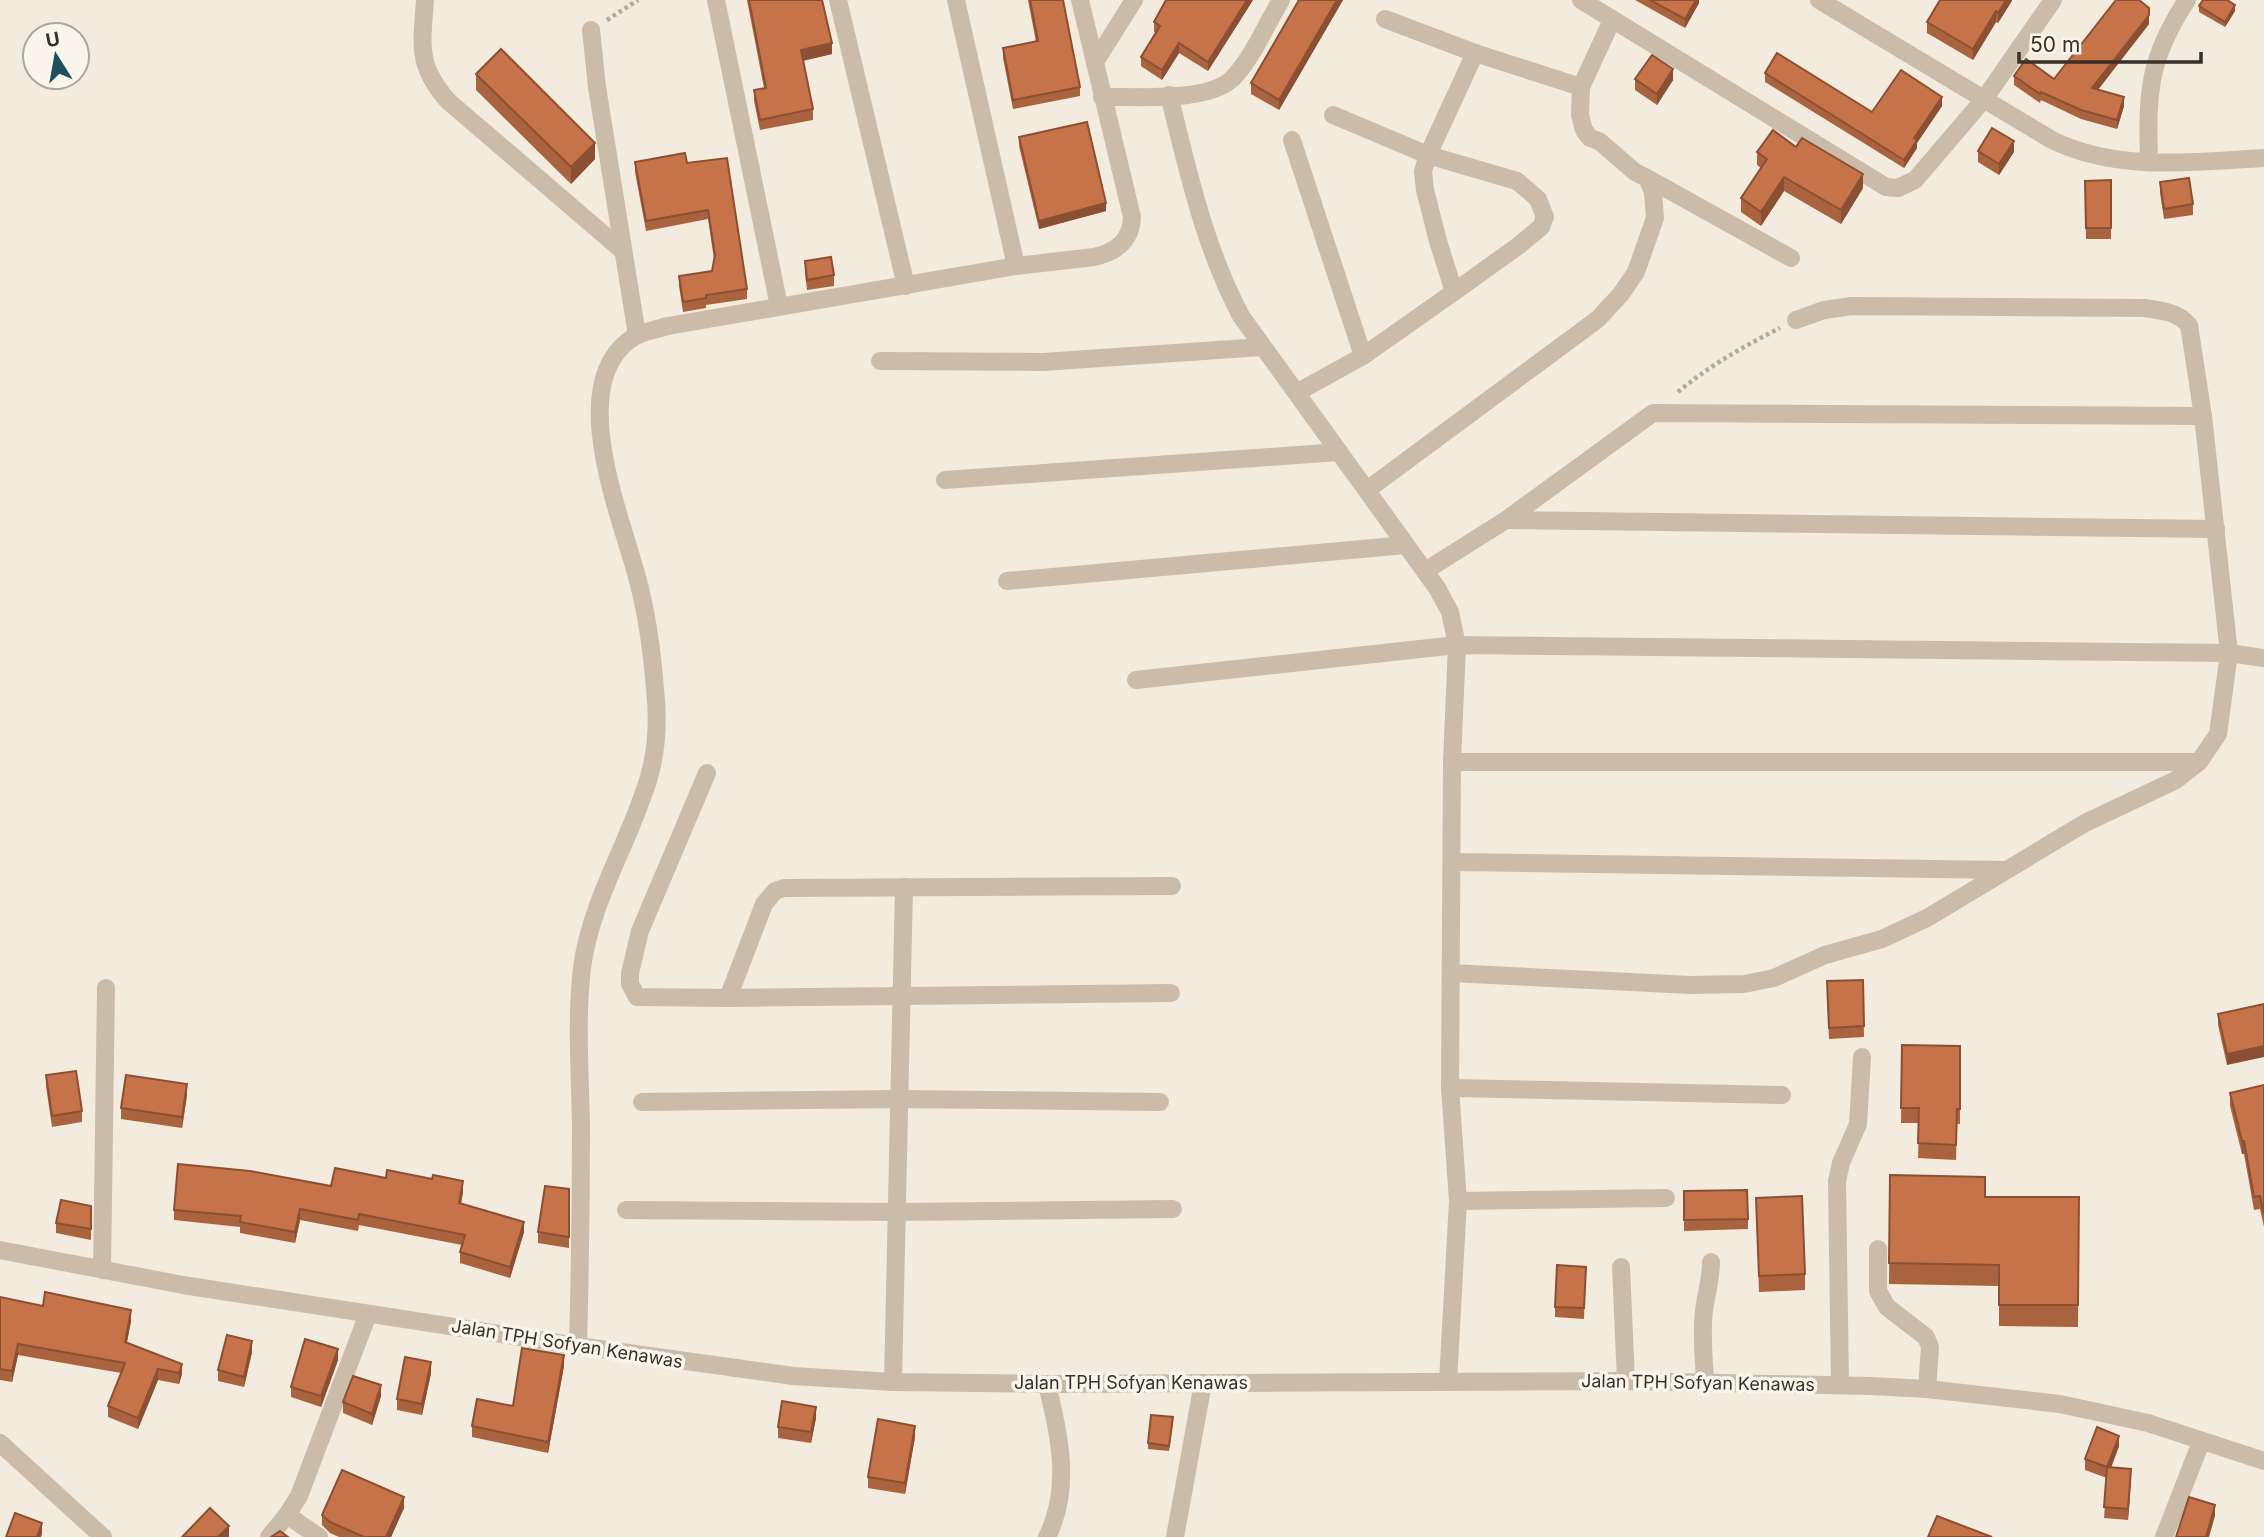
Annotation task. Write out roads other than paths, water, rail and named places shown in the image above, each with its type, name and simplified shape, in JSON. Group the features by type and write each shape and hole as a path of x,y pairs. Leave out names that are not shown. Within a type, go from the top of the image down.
{"street":[{"path":"425,0 422,50 426,71 434,85 448,101 623,251"},
{"path":"716,0 779,306"},
{"path":"838,0 906,286"},
{"path":"956,0 1016,266"},
{"path":"578,1346 582,969 587,938 599,902 644,794 654,754 657,721 645,613 605,456 599,420 600,394 606,372 615,354 637,335 668,326 1016,266 1106,255 1125,242 1132,229 1128,199 1080,0"},
{"path":"1095,62 1134,0"},
{"path":"1102,97 1204,92 1225,84 1243,65 1281,0"},
{"path":"1582,0 1886,187 1898,188 1915,180 1985,98 2052,0"},
{"path":"1819,0 2075,151 2112,160 2149,162 2264,158"},
{"path":"2149,162 2148,108 2154,66 2161,44 2187,0"},
{"path":"1385,19 1475,53 1581,87"},
{"path":"1612,20 1581,87 1580,115 1584,130 1590,138 1599,141 1634,172 1791,258"},
{"path":"591,30 597,86 637,335"},
{"path":"1454,292 1438,241 1423,171 1475,53"},
{"path":"1169,95 1203,228 1223,283 1262,347 1298,392 1425,571 1450,612 1457,645 1452,762 1450,1088 1458,1201 1448,1382"},
{"path":"1298,392 1363,356 1454,292 1518,246 1541,227 1545,217 1538,199 1517,181 1428,155 1333,116"},
{"path":"1292,140 1363,356"},
{"path":"1367,490 1598,319 1621,294 1636,272 1655,218 1653,192 1647,178"},
{"path":"1451,973 1691,985 1744,984 1774,978 1825,955 1882,939 1927,918 2105,812 2176,780 2199,762 2218,734 2229,653 2203,416 2189,325 2181,316 2173,312 2144,308 1852,306 1824,310 1796,320"},
{"path":"880,361 1043,362 1262,347"},
{"path":"1425,571 1506,520 1653,413 2203,416"},
{"path":"945,480 1339,452"},
{"path":"1506,520 2216,529"},
{"path":"1007,581 1406,545"},
{"path":"1136,680 1457,645 2229,653 2264,658"},
{"path":"1452,762 2199,762"},
{"path":"707,773 640,931 631,963 630,984 637,997 1171,993"},
{"path":"1452,862 2005,870"},
{"path":"728,998 764,904 775,891 783,888 1172,886"},
{"path":"893,1382 904,887"},
{"path":"103,1270 106,988"},
{"path":"1840,1385 1837,1181 1841,1163 1858,1124 1862,1057"},
{"path":"1450,1088 1782,1095"},
{"path":"642,1102 898,1099 1160,1102"},
{"path":"1458,1201 1666,1198"},
{"path":"626,1210 896,1212 1173,1209"},
{"path":"1878,1249 1878,1291 1887,1307 1926,1337 1930,1347 1927,1389"},
{"name":"Jalan TPH Sofyan Kenawas","path":"0,1250 183,1285 793,1376 893,1382 1047,1384 1626,1381 1927,1389 2060,1404 2148,1423 2264,1461"},
{"path":"1705,1382 1702,1340 1704,1309 1711,1281 1711,1262"},
{"path":"1621,1267 1626,1381"},
{"path":"269,1537 299,1496 368,1314"},
{"path":"1175,1537 1203,1383"},
{"path":"1047,1384 1062,1454 1059,1507 1047,1537"},
{"path":"2164,1537 2201,1442"},
{"path":"0,1443 103,1537"},
{"path":"287,1515 319,1537"}]}
